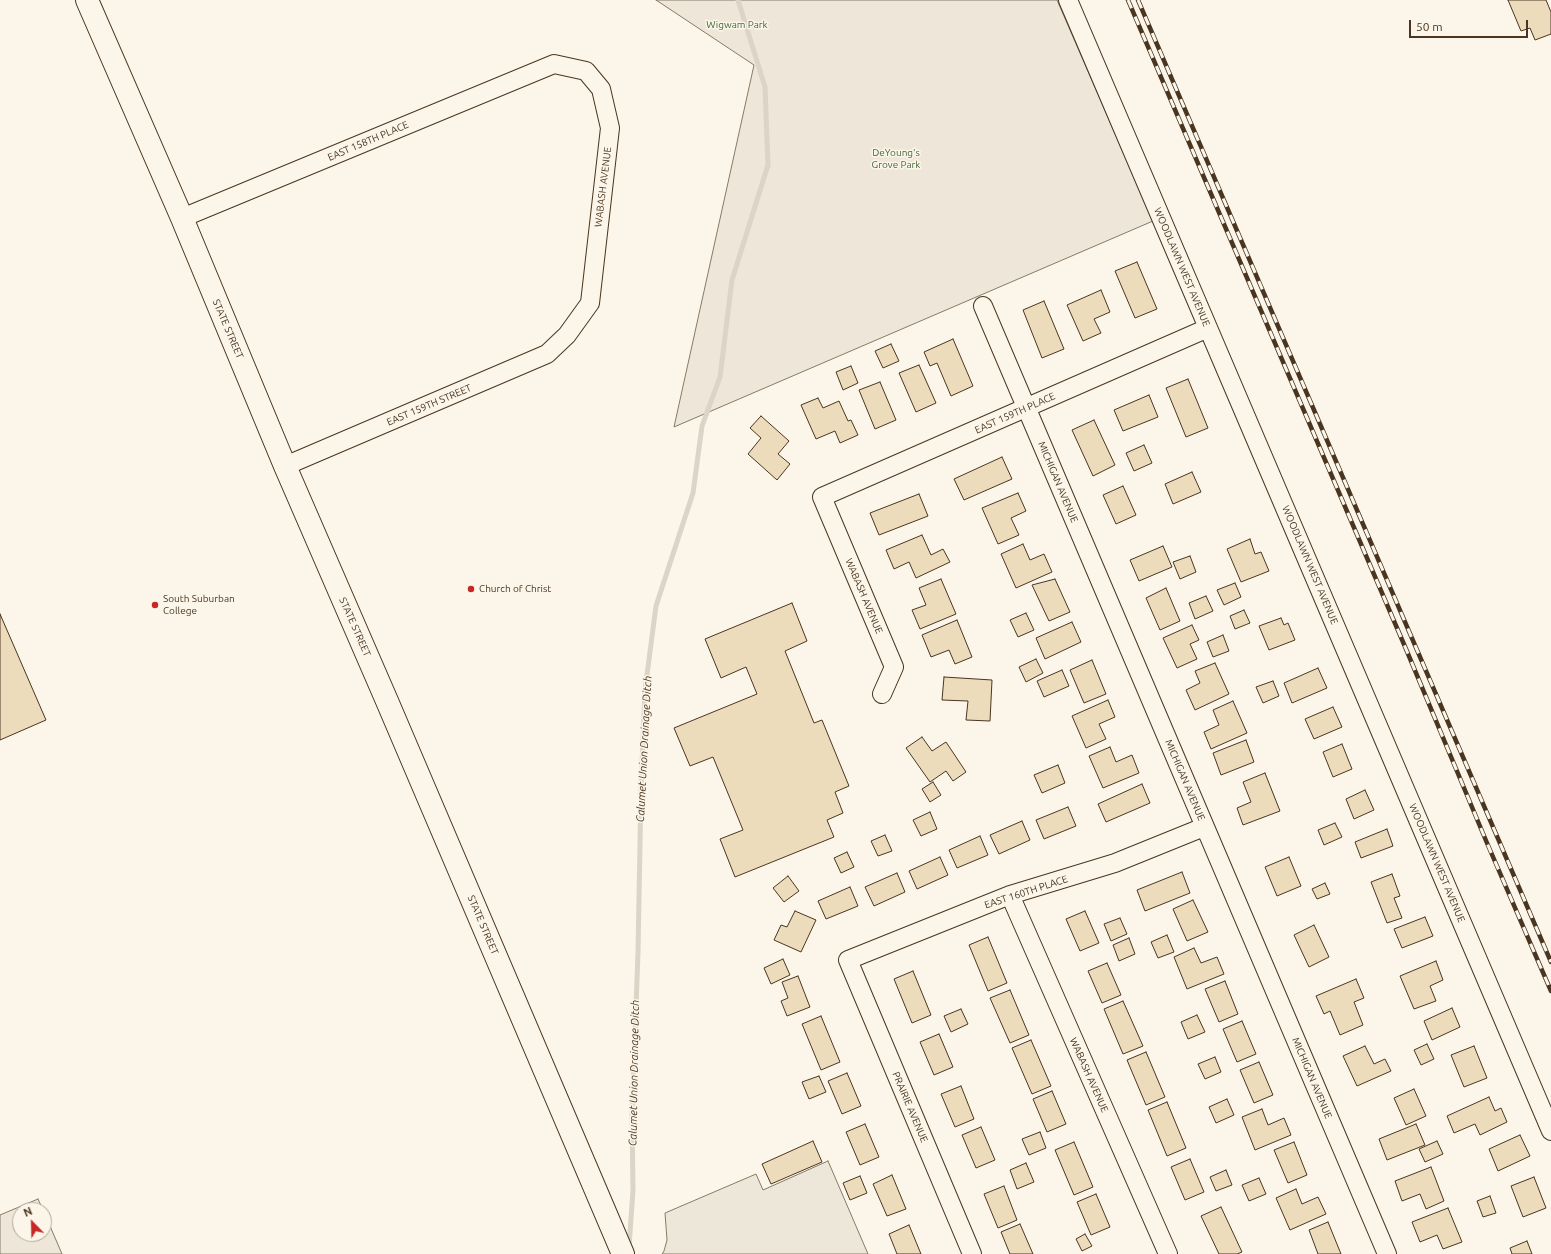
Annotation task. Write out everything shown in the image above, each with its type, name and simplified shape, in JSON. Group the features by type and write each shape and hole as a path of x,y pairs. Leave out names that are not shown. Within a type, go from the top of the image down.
{"main road":[{"name":"STATE STREET","path":"86,0 182,218 285,466 623,1254"}],"street":[{"name":"WOODLAWN WEST AVENUE","path":"1068,0 1551,1131"},
{"name":"EAST 158TH PLACE","path":"182,218 554,64"},
{"name":"WABASH AVENUE","path":"554,64 586,71 601,89 610,128 590,303 567,335"},
{"name":"MICHIGAN AVENUE","path":"983,306 1387,1254"},
{"name":"EAST 159TH PLACE","path":"822,497 1026,409 1208,328"},
{"name":"EAST 159TH STREET","path":"285,466 547,354 567,335"},
{"name":"WABASH AVENUE","path":"822,497 894,667 882,694"},
{"name":"EAST 160TH PLACE","path":"848,960 1010,895 1116,863 1204,826"},
{"name":"WABASH AVENUE","path":"1010,895 1168,1254"},
{"name":"PRAIRIE AVENUE","path":"848,960 972,1254"}],"green space":[{"name":"DeYoung's Grove Park","path":"656,0 1057,0 1153,221 674,427 754,65"},
{"path":"38,1199 39,1202 31,1202"},
{"path":"12,1210 12,1242 52,1242 52,1231 62,1254 0,1254 0,1215"}],"shaded area":[{"path":"828,1161 868,1254 662,1254 667,1240 665,1213 756,1174 763,1190"}],"building":[{"path":"1508,0 1546,0 1551,12 1551,34 1535,40 1530,28 1521,31"},
{"path":"1137,262 1157,309 1135,318 1115,271"},
{"path":"1101,290 1110,312 1094,319 1101,333 1083,341 1067,305"},
{"path":"1044,301 1064,349 1042,358 1023,310"},
{"path":"953,339 973,386 951,396 937,363 930,366 924,352"},
{"path":"891,344 899,361 883,368 875,351"},
{"path":"919,365 936,403 916,412 899,373"},
{"path":"851,366 858,383 843,390 836,372"},
{"path":"1188,379 1208,428 1186,437 1166,388"},
{"path":"880,382 896,420 875,429 859,390"},
{"path":"1149,395 1158,417 1123,431 1114,410"},
{"path":"818,398 823,408 839,401 848,421 851,420 858,435 840,443 835,431 816,439 801,405"},
{"path":"761,416 789,441 778,454 790,464 777,480 748,454 761,438 750,428"},
{"path":"1094,420 1115,465 1093,476 1072,430"},
{"path":"1144,445 1152,463 1134,471 1126,453"},
{"path":"1002,457 1012,479 964,500 954,479"},
{"path":"1192,472 1201,492 1173,504 1165,484"},
{"path":"1123,486 1136,515 1116,524 1103,495"},
{"path":"1018,493 1026,511 1011,518 1019,535 998,544 982,508"},
{"path":"919,494 928,516 879,535 870,513"},
{"path":"922,535 931,555 943,549 950,562 916,578 909,562 894,569 886,550"},
{"path":"1250,539 1255,554 1261,552 1269,571 1241,582 1227,549"},
{"path":"1023,544 1030,560 1044,554 1052,572 1016,588 1001,554"},
{"path":"1163,546 1172,567 1139,581 1130,560"},
{"path":"1190,556 1196,572 1180,579 1173,562"},
{"path":"941,579 956,614 920,629 912,610 926,605 919,588"},
{"path":"1055,579 1070,612 1049,621 1032,585"},
{"path":"1235,583 1241,597 1224,605 1217,590"},
{"path":"1166,588 1180,621 1160,630 1146,598"},
{"path":"1206,596 1213,611 1195,619 1189,603"},
{"path":"792,603 807,641 785,651 814,723 822,720 849,786 835,792 843,813 827,820 834,837 735,877 720,839 743,830 713,757 690,766 674,728 757,694 746,667 721,678 705,639"},
{"path":"1244,610 1250,623 1235,629 1230,616"},
{"path":"1026,613 1034,630 1018,637 1010,620"},
{"path":"0,614 46,720 0,740"},
{"path":"1281,618 1284,625 1288,623 1295,640 1269,650 1259,626"},
{"path":"957,620 972,657 955,664 949,650 931,657 922,635"},
{"path":"1072,622 1081,642 1045,659 1036,638"},
{"path":"1192,625 1199,640 1190,644 1197,659 1177,668 1163,638"},
{"path":"1223,635 1229,651 1213,657 1207,642"},
{"path":"1036,659 1043,673 1026,682 1019,667"},
{"path":"1092,660 1106,694 1084,703 1070,670"},
{"path":"1215,663 1229,694 1195,710 1186,690 1200,683 1195,671"},
{"path":"1318,668 1327,688 1292,703 1284,683"},
{"path":"1062,670 1069,686 1044,697 1037,681"},
{"path":"944,677 992,680 990,721 966,720 968,701 942,700"},
{"path":"1273,681 1279,696 1263,703 1256,687"},
{"path":"1108,700 1115,717 1099,724 1106,739 1086,748 1072,716"},
{"path":"1233,701 1247,733 1211,749 1204,732 1219,725 1213,710"},
{"path":"1333,707 1342,727 1314,739 1305,719"},
{"path":"922,737 932,751 946,742 966,772 953,781 946,771 930,782 906,748"},
{"path":"1246,740 1254,762 1221,775 1213,753"},
{"path":"1342,744 1352,769 1333,777 1323,752"},
{"path":"1110,747 1116,762 1132,755 1139,773 1103,788 1089,756"},
{"path":"1058,765 1065,783 1042,793 1034,775"},
{"path":"1265,773 1280,811 1243,825 1237,808 1251,802 1243,782"},
{"path":"933,782 941,795 930,802 922,789"},
{"path":"1142,784 1150,803 1106,822 1098,804"},
{"path":"1365,790 1374,810 1354,819 1346,799"},
{"path":"1068,807 1076,826 1044,839 1036,820"},
{"path":"930,812 937,829 921,836 913,820"},
{"path":"1022,821 1030,840 999,854 990,835"},
{"path":"1335,823 1342,837 1324,845 1318,830"},
{"path":"1387,829 1393,846 1361,858 1355,842"},
{"path":"885,835 892,851 878,856 871,841"},
{"path":"980,836 988,855 957,868 949,850"},
{"path":"847,852 854,867 841,873 834,858"},
{"path":"940,857 948,875 917,889 909,871"},
{"path":"1289,857 1301,886 1277,896 1265,867"},
{"path":"1182,872 1190,893 1145,911 1137,890"},
{"path":"897,873 905,892 874,906 865,887"},
{"path":"1392,874 1400,896 1394,898 1402,918 1387,923 1371,882"},
{"path":"788,876 799,891 784,902 773,888"},
{"path":"1325,883 1330,894 1317,899 1312,889"},
{"path":"850,887 858,906 826,919 818,901"},
{"path":"1193,900 1208,932 1187,941 1173,909"},
{"path":"795,911 816,920 801,952 774,940 781,925 787,927"},
{"path":"1085,911 1099,943 1080,951 1066,919"},
{"path":"1425,917 1433,936 1402,948 1394,929"},
{"path":"1120,918 1127,934 1111,941 1104,924"},
{"path":"1314,925 1329,957 1309,967 1294,935"},
{"path":"1167,935 1174,952 1158,958 1151,942"},
{"path":"988,937 1007,983 988,991 969,945"},
{"path":"1129,938 1135,954 1119,961 1113,945"},
{"path":"1194,948 1201,963 1217,957 1224,974 1187,989 1174,957"},
{"path":"783,959 790,975 771,984 764,968"},
{"path":"1436,961 1443,980 1430,986 1436,1001 1414,1009 1400,976"},
{"path":"1107,963 1121,995 1102,1003 1088,971"},
{"path":"913,971 931,1015 912,1023 894,979"},
{"path":"798,976 810,1007 787,1016 781,1001 788,998 782,982"},
{"path":"1356,979 1364,998 1354,1002 1363,1025 1340,1035 1330,1011 1324,1014 1316,996"},
{"path":"1225,981 1238,1014 1219,1022 1205,989"},
{"path":"1010,990 1029,1035 1010,1043 990,998"},
{"path":"1123,1001 1143,1046 1123,1054 1104,1009"},
{"path":"1452,1008 1460,1027 1432,1040 1424,1021"},
{"path":"961,1009 968,1024 951,1032 944,1016"},
{"path":"1197,1015 1205,1032 1188,1039 1181,1022"},
{"path":"821,1016 840,1062 821,1070 802,1024"},
{"path":"1242,1021 1256,1054 1237,1062 1223,1029"},
{"path":"939,1034 953,1067 934,1075 920,1042"},
{"path":"1031,1040 1051,1086 1032,1094 1012,1048"},
{"path":"1427,1044 1434,1059 1421,1065 1414,1050"},
{"path":"1365,1046 1374,1064 1385,1059 1391,1071 1357,1086 1343,1056"},
{"path":"1474,1046 1487,1078 1464,1087 1451,1055"},
{"path":"1146,1052 1165,1097 1146,1105 1127,1060"},
{"path":"1215,1057 1221,1072 1205,1079 1198,1064"},
{"path":"1259,1062 1273,1095 1254,1103 1240,1070"},
{"path":"847,1073 861,1106 842,1114 828,1081"},
{"path":"819,1076 826,1092 809,1099 802,1082"},
{"path":"961,1086 974,1119 955,1127 941,1094"},
{"path":"1414,1089 1426,1116 1406,1125 1394,1098"},
{"path":"1052,1091 1066,1124 1047,1132 1033,1099"},
{"path":"1489,1097 1495,1111 1501,1108 1507,1122 1480,1135 1475,1124 1454,1133 1447,1116"},
{"path":"1227,1099 1234,1115 1216,1123 1209,1107"},
{"path":"1167,1102 1186,1148 1167,1156 1148,1110"},
{"path":"1262,1109 1268,1125 1284,1118 1291,1135 1255,1150 1242,1117"},
{"path":"865,1124 879,1157 860,1165 846,1132"},
{"path":"1416,1124 1425,1145 1387,1160 1379,1139"},
{"path":"981,1127 995,1160 976,1168 962,1135"},
{"path":"1040,1132 1046,1148 1029,1155 1022,1139"},
{"path":"1520,1135 1530,1156 1498,1171 1489,1149"},
{"path":"813,1141 822,1162 771,1184 762,1164"},
{"path":"1437,1141 1443,1154 1425,1162 1419,1149"},
{"path":"1074,1142 1093,1187 1074,1195 1055,1150"},
{"path":"1294,1142 1307,1175 1288,1183 1274,1150"},
{"path":"1190,1159 1204,1192 1185,1200 1171,1167"},
{"path":"1026,1163 1034,1182 1017,1189 1010,1170"},
{"path":"1431,1167 1444,1201 1426,1209 1420,1194 1402,1201 1395,1181"},
{"path":"1226,1170 1232,1185 1216,1191 1210,1177"},
{"path":"892,1175 906,1209 887,1216 873,1184"},
{"path":"860,1176 867,1193 850,1200 843,1183"},
{"path":"1534,1177 1546,1208 1523,1217 1511,1186"},
{"path":"1259,1178 1266,1194 1249,1201 1242,1185"},
{"path":"1004,1186 1017,1220 998,1228 984,1194"},
{"path":"1296,1189 1302,1204 1318,1197 1326,1214 1290,1230 1276,1198"},
{"path":"1096,1194 1110,1227 1091,1235 1077,1202"},
{"path":"1490,1196 1496,1213 1483,1217 1477,1201"},
{"path":"1221,1207 1242,1252 1237,1254 1219,1254 1201,1216"},
{"path":"1448,1208 1462,1242 1443,1249 1437,1235 1420,1242 1412,1222"},
{"path":"1328,1222 1341,1254 1318,1254 1309,1230"},
{"path":"1020,1224 1033,1254 1010,1254 1001,1232"},
{"path":"909,1225 921,1254 897,1254 889,1234"},
{"path":"1085,1234 1092,1246 1082,1251 1076,1239"},
{"path":"1527,1241 1532,1254 1512,1254 1510,1248"}],"waterway":[{"name":"Calumet Union Drainage Ditch","path":"629,1247 633,1190 632,1117 645,690 656,606 693,493 702,426 720,377 732,280 768,165 765,87 738,0"}],"railway":[{"path":"1128,0 1551,991"},
{"path":"1138,0 1551,962"}],"place":[{"name":"Church of Christ","path":"471,589"},
{"name":"South Suburban College","path":"155,605"}],"park label":[{"name":"Wigwam Park","path":"737,25"}]}
